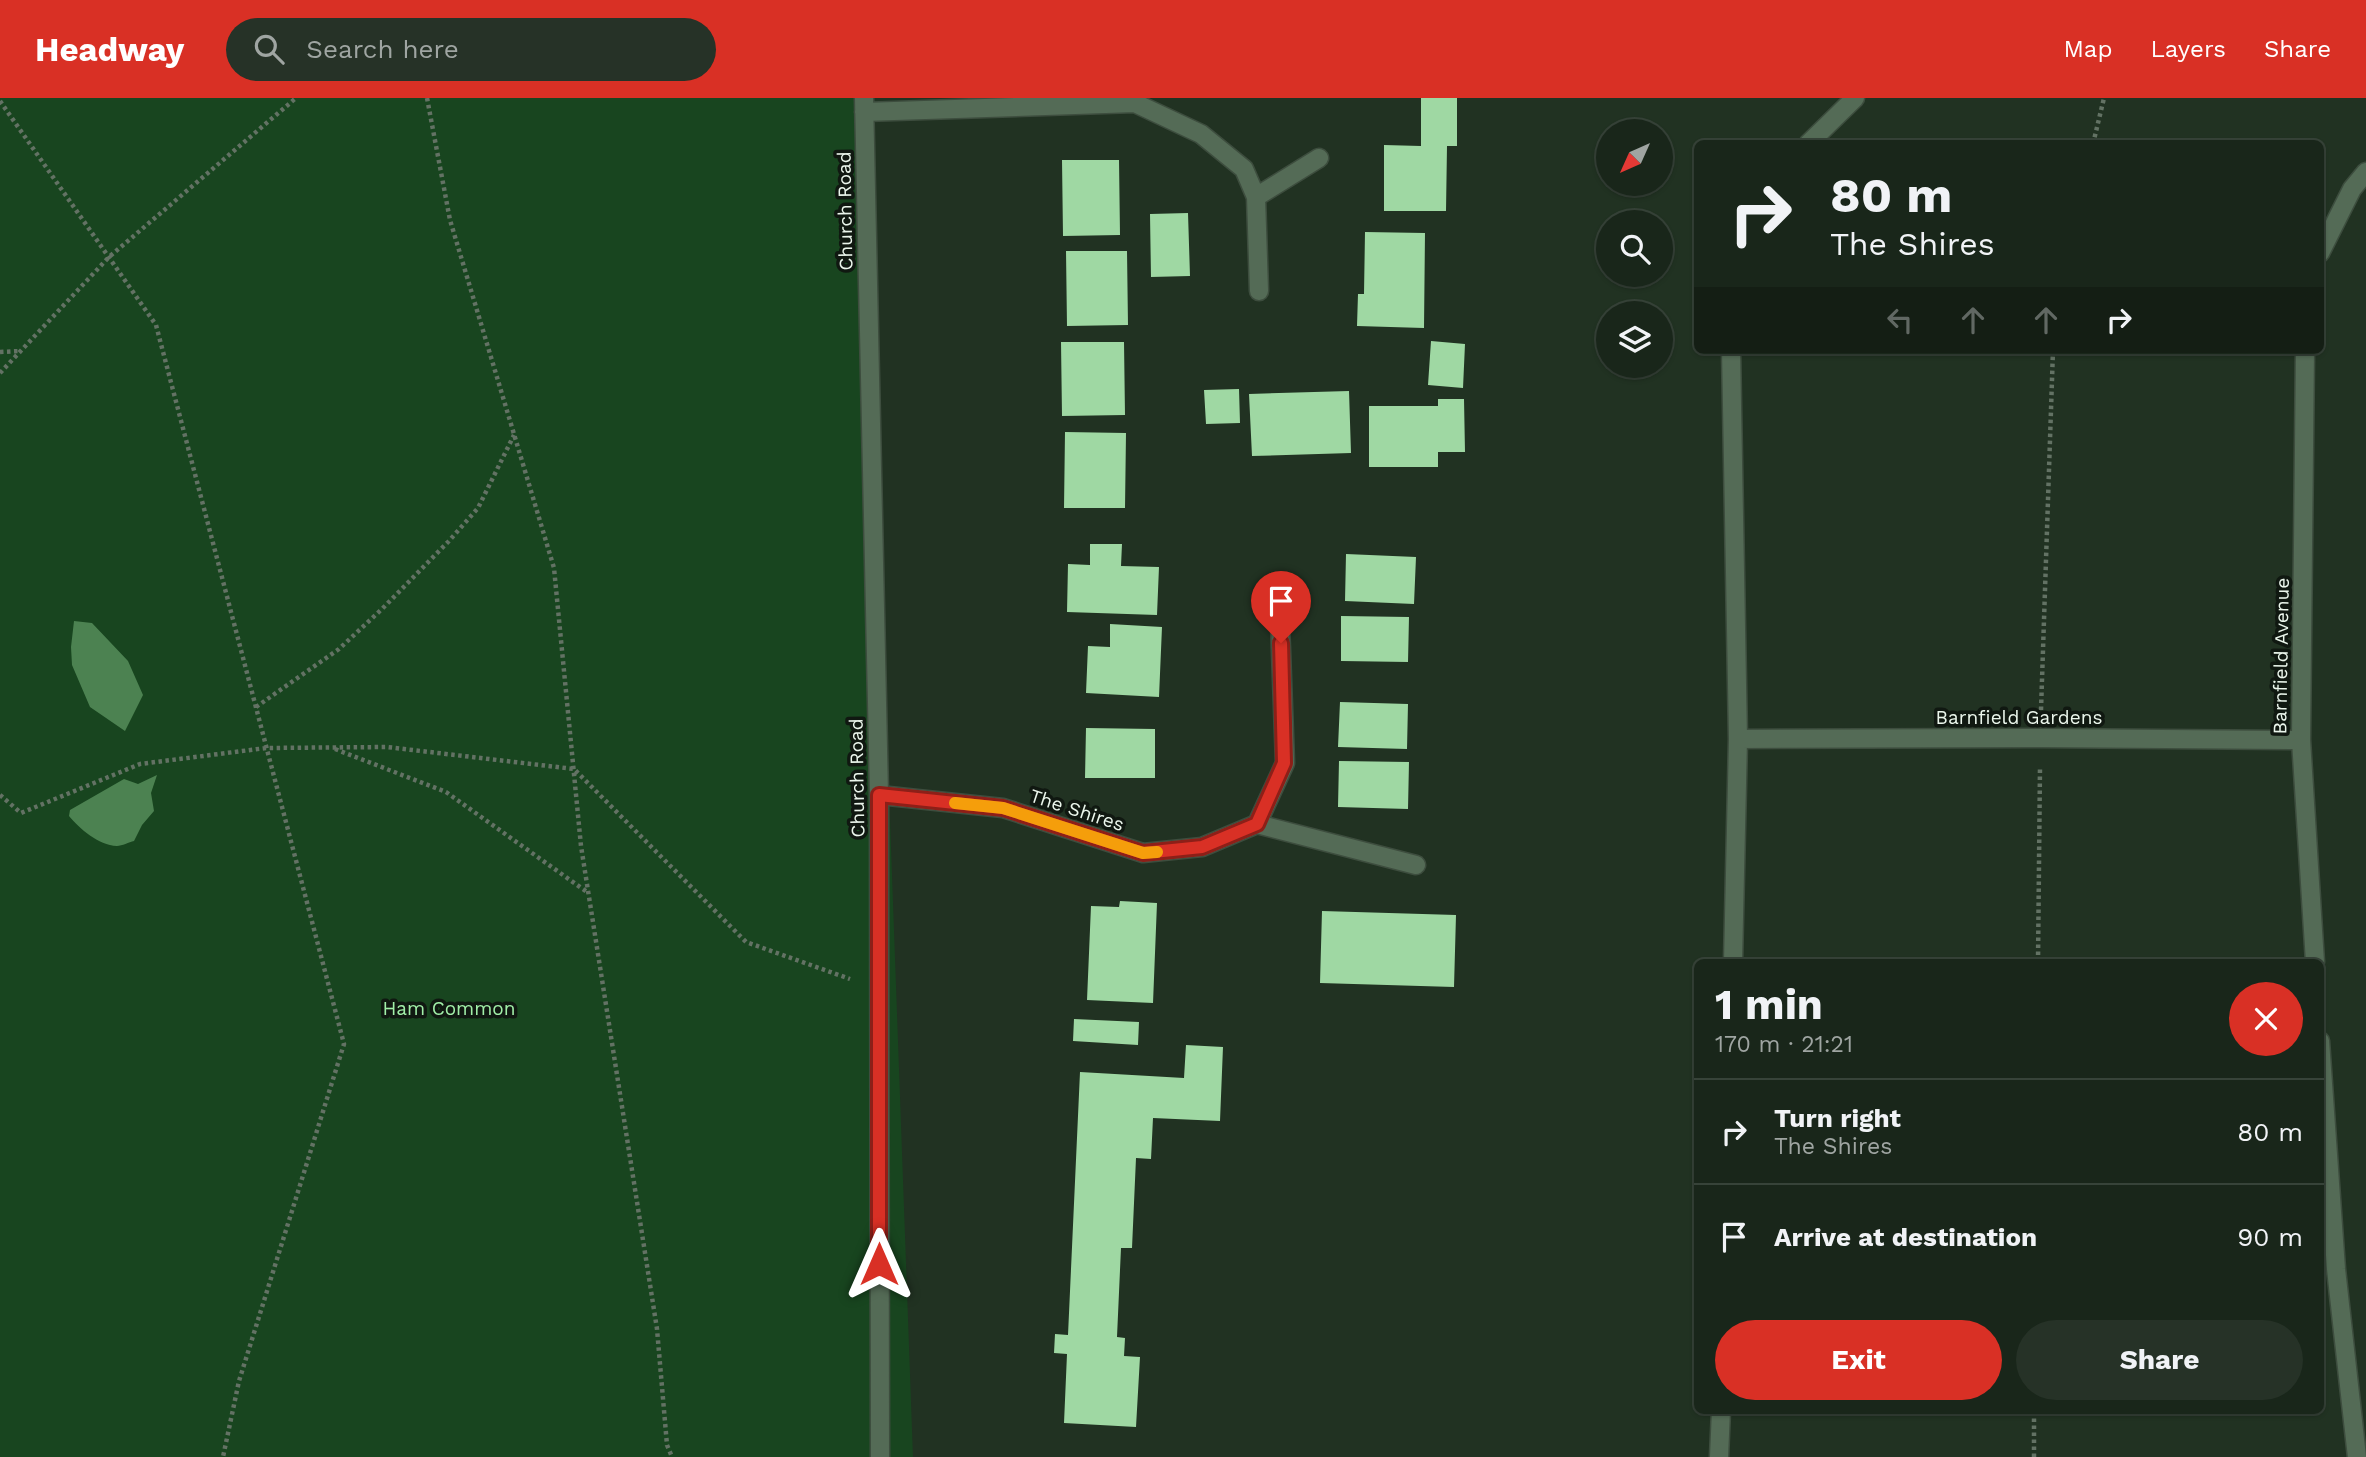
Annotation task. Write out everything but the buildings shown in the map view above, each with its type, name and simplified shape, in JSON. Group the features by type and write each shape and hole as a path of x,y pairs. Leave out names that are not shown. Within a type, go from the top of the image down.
{"street":[{"path":"1812,140 1855,98"},
{"path":"864,105 1135,103 1201,134 1244,169 1256,197 1259,291"},
{"name":"Church Road","path":"864,105 879,795 880,1457"},
{"path":"1256,197 1319,158"},
{"path":"2324,244 2352,189 2366,172"},
{"path":"1731,354 1738,738 1733,959"},
{"name":"Barnfield Avenue","path":"2305,354 2301,740 2315,959"},
{"path":"1279,595 1284,763 1257,824 1416,865"},
{"name":"Barnfield Gardens","path":"1738,738 2301,740"},
{"name":"The Shires","path":"879,795 1003,808 1143,853 1202,847 1257,824"},
{"path":"2324,1098 2336,1269 2357,1457"},
{"path":"1720,1457 1721,1414"}],"path":[{"path":"0,373 108,257 296,98"},
{"path":"427,98 450,220 554,568 588,892 657,1329 667,1445 672,1457"},
{"path":"2094,140 2104,98"},
{"path":"0,101 156,325 344,1044 239,1381 223,1457"},
{"path":"0,352 20,351"},
{"path":"2038,959 2040,738 2053,354"},
{"path":"256,707 339,649 449,542 478,508 514,434"},
{"path":"331,747 446,792 588,892"},
{"path":"0,795 21,813 140,764 266,748 387,747 574,769 746,942 878,989"},
{"path":"2034,1414 2034,1457"}],"green space":[{"name":"Ham Common","path":"0,98 864,98 913,1457 0,1457"}],"shaded area":[{"path":"74,621 92,623 128,661 143,695 125,731 90,707 72,665"},
{"path":"157,775 151,793 154,811 142,825 134,841 117,846 103,843 84,831 69,816 70,810 124,779 138,784"}],"slow traffic":[{"path":"955,803 1003,808 1143,853 1157,852"}],"route":[{"path":"879,1264 879,795 1003,808 1143,853 1202,847 1257,824 1284,763 1281,643"}]}
